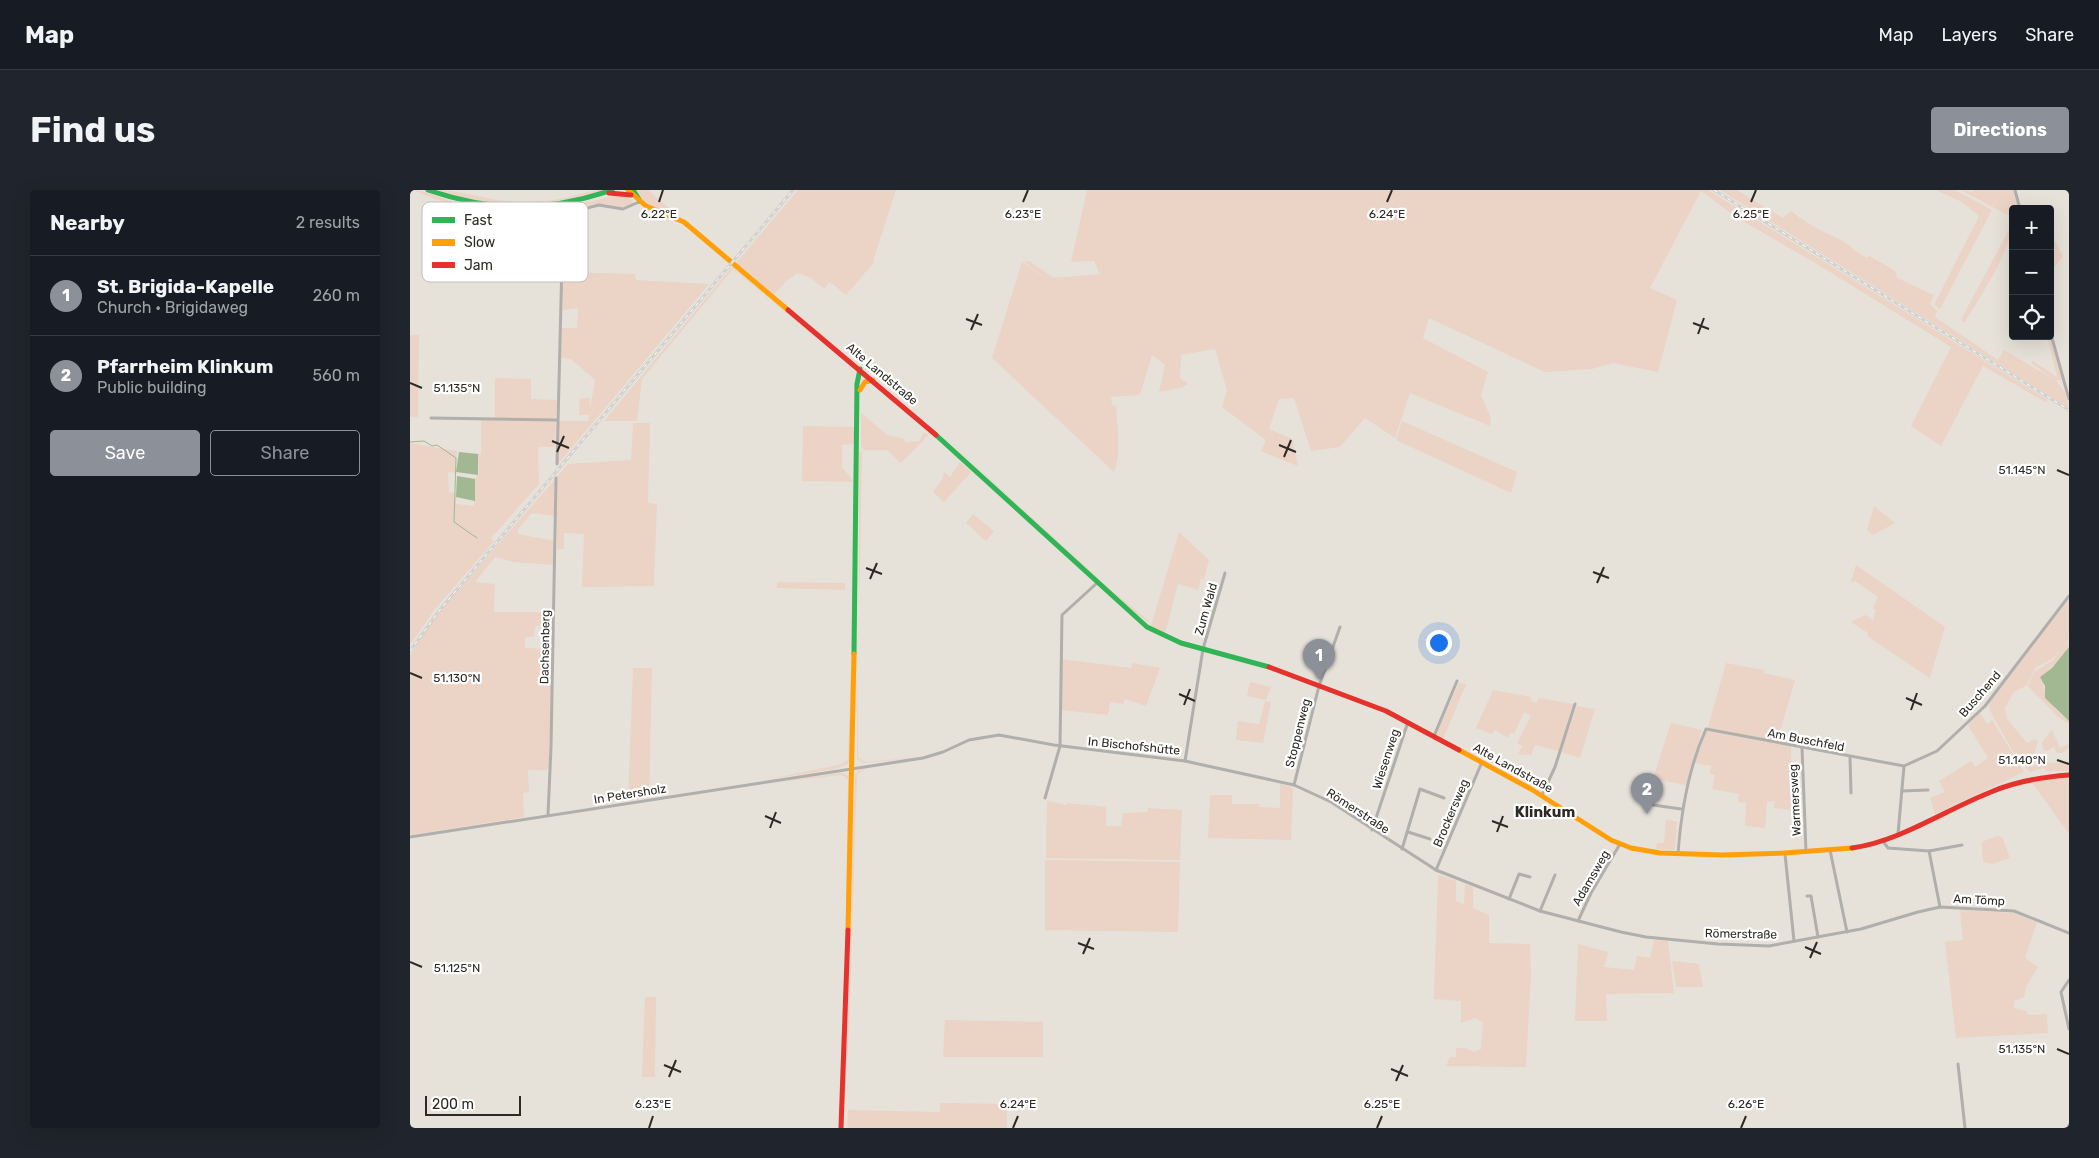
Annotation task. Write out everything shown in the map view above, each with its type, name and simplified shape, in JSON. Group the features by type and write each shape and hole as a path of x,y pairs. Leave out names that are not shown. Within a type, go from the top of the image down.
{"main road":[{"path":"428,190 466,202"},
{"path":"603,194 612,190"},
{"path":"572,202 603,194 630,192"},
{"name":"Alte Landstraße","path":"630,192 649,208 684,222 860,371 874,380 1147,627 1168,638 1203,650 1260,664 1376,707 1482,762 1620,844 1642,851 1678,854 1785,854 1864,846 1898,834 2016,781 2038,776 2069,775"},
{"path":"841,1128 853,768 860,371"},
{"path":"859,392 865,382 874,380"}],"street":[{"path":"2015,190 2019,205"},
{"path":"588,208 600,205 623,209 640,201"},
{"path":"557,464 561,282"},
{"path":"2053,340 2069,399"},
{"path":"431,418 557,420"},
{"name":"Dachsenberg","path":"548,815 552,747 556,478"},
{"name":"Zum Wald","path":"1203,650 1225,573"},
{"path":"1045,798 1060,746 1062,615 1097,583"},
{"name":"Buschend","path":"1904,766 1937,751 1985,706 2069,596"},
{"name":"Stoppenweg","path":"1294,785 1320,686 1340,627"},
{"name":"In Bischofshütte","path":"853,768 929,756 969,740 990,736 1020,738 1060,746 1185,761 1203,650"},
{"path":"1434,736 1457,681"},
{"path":"1542,796 1555,767 1575,704"},
{"name":"Wiesenweg","path":"1372,830 1408,722"},
{"name":"Am Buschfeld","path":"1681,809 1695,758 1706,730 1904,766"},
{"name":"Warmersweg","path":"1802,747 1806,852"},
{"path":"1850,757 1851,793"},
{"name":"Römerstraße","path":"1185,761 1294,785 1331,802 1436,870 1540,911 1621,932 1718,944 1769,946 1847,932 1940,908"},
{"name":"Brockersweg","path":"1436,870 1482,762"},
{"path":"1898,834 1904,766"},
{"name":"In Petersholz","path":"410,837 853,768"},
{"path":"1402,849 1421,787 1444,798"},
{"path":"1902,791 1928,790"},
{"path":"1646,804 1681,809 1678,854"},
{"path":"1408,832 1430,839"},
{"path":"1882,840 1888,848 1929,851 1962,844"},
{"name":"Adamsweg","path":"1578,921 1591,893 1620,844"},
{"path":"1830,850 1847,932"},
{"name":"Am Tömp","path":"1929,851 1940,908 2014,911 2069,933"},
{"path":"1785,854 1794,941"},
{"path":"1509,899 1520,874 1530,877"},
{"path":"1540,911 1555,875"},
{"path":"1807,896 1810,896 1818,938"},
{"path":"2069,980 2061,992 2069,1030"},
{"path":"1958,1064 1965,1128"}],"shaded area":[{"path":"413,190 419,190 452,202 446,202"},
{"path":"434,190 521,202 476,202"},
{"path":"605,190 563,202 537,202"},
{"path":"635,190 648,190 671,210 661,210 651,206"},
{"path":"798,190 896,190 873,261 875,261 846,295 830,282 824,289 811,278 798,273 786,281 774,295 736,263"},
{"path":"1087,190 1708,190 2048,400 2045,402 1983,366 1941,446 1911,426 1951,347 1812,261 1739,219 1701,191 1650,288 1677,300 1658,372 1613,363 1592,369 1545,372 1429,318 1423,338 1488,372 1481,395 1491,418 1490,426 1410,393 1395,438 1365,418 1340,447 1311,451 1294,398 1279,399 1269,429 1292,439 1298,466 1261,451 1266,440 1222,407 1227,390 1215,349 1181,355 1180,378 1188,384 1180,388 1159,392 1165,365 1152,355 1140,395 1111,397 1112,405 1116,406 1118,439 1118,456 1114,472 992,358 1022,262 1050,282 1024,262 1029,261 1054,278 1100,274 1094,261 1071,262"},
{"path":"1720,190 1737,190 1783,218 1791,211 1868,258 1869,255 1890,267 1896,272 1897,278 1934,295 1930,304 1937,311 1935,317 1998,360 2004,350 2055,380 2031,363 2033,361 2057,377 2048,340 2051,340 2062,380 2056,380 2065,393 2069,408"},
{"path":"1936,190 1955,190 1992,210 1940,309 1935,303 1979,216 1962,202"},
{"path":"1961,190 1972,192 1974,190 2014,190 2018,205 2009,205 2009,216"},
{"path":"622,194 633,201 631,206 627,207 608,204 588,205 588,202"},
{"path":"2009,230 2007,245 1986,288 1964,323 1961,320"},
{"path":"2054,241 2056,242 2063,257 2054,267"},
{"path":"732,267 835,353 733,269 642,379 637,421 604,421"},
{"path":"588,273 635,274 636,280 709,284 558,464 559,421 588,421 589,415 579,415 580,398 590,398 590,409 595,380 571,359 561,358 562,328 577,328 578,308 563,310 562,282 588,282"},
{"path":"410,335 419,335 418,417 410,417"},
{"path":"495,378 531,379 531,399 557,400 556,416 552,419 495,418"},
{"path":"854,380 856,402 855,425"},
{"path":"861,413 887,435 905,439 905,442 920,441 923,433 929,434 901,463 887,450 864,450 861,447"},
{"path":"918,413 1111,590 1148,620 1149,623 1123,603"},
{"path":"481,419 556,420 555,447 538,447 539,484 491,538 494,541 435,609 410,645 410,443 457,451 455,473 448,472 449,492 456,493 456,504 474,506 475,479 479,473 478,454 481,454"},
{"path":"1402,421 1517,472 1511,493 1396,440"},
{"path":"633,423 650,423 648,503 657,504 654,586 582,587 584,534 564,533 564,549 557,549 557,516 532,513 518,529 518,534 555,541 554,565 514,562 495,557 475,582 495,584 494,612 553,612 553,626 535,626 534,637 525,637 525,648 552,649 549,766 547,770 528,770 529,792 523,793 524,817 410,835 410,656 424,632 450,600 568,464 631,460"},
{"path":"803,426 855,427 855,444 842,445 842,467 854,482 802,481"},
{"path":"862,451 860,570 859,590 859,453"},
{"path":"459,452 478,454 478,475 456,472"},
{"path":"960,462 971,472 944,502 933,492 942,480 944,472 950,477"},
{"path":"457,476 475,479 475,501 456,497"},
{"path":"1874,506 1895,523 1873,535 1867,530"},
{"path":"973,514 994,531 986,541 966,523"},
{"path":"1179,532 1209,560 1204,579 1201,579 1198,590 1178,584 1165,634 1151,626"},
{"path":"1856,565 1945,627 1930,678 1867,636 1868,633 1851,622 1865,615 1873,620 1876,610 1873,608 1878,597 1855,581 1851,582"},
{"path":"777,582 845,583 845,590 777,588"},
{"path":"857,596 858,758 866,762 921,757 919,759 877,765 857,775 849,1029 843,1128 855,776 859,771 873,765 916,758 864,763 857,759"},
{"path":"853,597 850,761 846,765 835,769 764,780 839,765 848,760"},
{"path":"2069,599 2069,638 2052,659 2035,668 2027,685 2014,692 2005,708 2007,719 2027,743 2035,739 2038,741 2035,752 2020,764 1990,711 1989,703"},
{"path":"2069,640 2063,655 2043,675 2043,682 2046,695 2058,712 2069,721 2069,724 2058,717 2028,686 2034,672 2053,660"},
{"path":"2069,647 2069,721 2045,698 2045,686 2040,677 2052,668"},
{"path":"1062,659 1131,668 1132,663 1160,668 1146,706 1125,699 1123,704 1110,702 1108,715 1061,710"},
{"path":"1726,663 1764,670 1764,673 1795,680 1777,742 1709,729"},
{"path":"633,668 652,668 649,798 628,801"},
{"path":"1250,682 1271,687 1266,700 1247,696"},
{"path":"1459,683 1466,684 1443,739 1436,734"},
{"path":"1493,690 1531,697 1530,700 1536,703 1539,698 1573,704 1559,751 1535,745 1531,755 1518,754 1522,746 1517,743 1531,716 1524,712 1514,734 1511,732 1508,738 1495,730 1492,734 1476,728"},
{"path":"1265,701 1271,702 1263,743 1236,740 1238,721 1259,724"},
{"path":"1577,706 1595,709 1580,758 1561,752"},
{"path":"1980,713 1987,724 1992,720 2024,772 1935,814 1930,798 1945,792 1939,781 1971,761 1975,767 1988,758 1968,725"},
{"path":"1671,723 1702,730 1686,785 1653,779"},
{"path":"2052,730 2060,748 2069,744 2069,748 2062,753 2057,753 2054,747 2047,751 2043,750 2042,742"},
{"path":"1706,731 1791,746 1793,810 1774,808 1775,801 1767,802 1765,828 1745,826 1746,803 1738,802 1739,794 1712,789 1715,775 1710,774 1711,766 1695,763"},
{"path":"2069,761 2069,771 2047,771 2043,768 2030,772 2025,767 2034,766 2041,762 2058,763"},
{"path":"841,773 847,775 849,779 847,953 838,1128 845,966 848,781 846,777 841,775 764,784"},
{"path":"2055,777 2069,778 2069,834 2031,781"},
{"path":"1280,784 1291,787 1293,790 1291,840 1208,838 1210,795 1232,795 1232,804 1260,804 1259,807 1280,808"},
{"path":"1047,801 1067,805 1067,803 1106,807 1106,826 1121,826 1123,813 1147,812 1148,808 1182,810 1180,860 1046,858"},
{"path":"1666,820 1677,821 1675,850 1656,849 1657,843 1664,843"},
{"path":"1997,836 2002,837 2010,858 1992,864 1983,862 1982,842"},
{"path":"1045,860 1180,862 1178,932 1045,930"},
{"path":"1438,876 1456,881 1456,901 1464,904 1465,884 1473,887 1473,908 1489,915 1489,943 1530,944 1531,975 1526,1067 1446,1066 1450,1057 1456,1057 1456,1048 1465,1048 1474,1052 1481,1049 1483,1023 1475,1018 1461,1023 1461,1001 1434,999"},
{"path":"1960,910 2013,913 2037,922 2025,958 2038,967 2026,987 2024,997 2014,1001 2014,1008 2026,1011 2029,1015 2047,1014 2048,1033 1956,1038 1945,942 1963,940"},
{"path":"1654,940 1668,941 1674,993 1606,994 1607,1021 1575,1021 1578,944 1608,952 1604,967 1634,970 1637,956 1650,958"},
{"path":"1672,961 1699,964 1703,987 1676,987"},
{"path":"645,997 656,997 655,1077 642,1077"},
{"path":"945,1020 1043,1022 1043,1057 943,1057"},
{"path":"940,1103 1007,1104 1007,1128 847,1128 848,1110 940,1112"}],"waterway":[{"path":"410,442 424,441 432,446 437,445 456,458 454,522 477,538"}],"railway":[{"path":"410,651 439,611 793,190"},
{"path":"1714,190 2069,410"}],"traffic: fast":[{"path":"428,190 474,202"},
{"path":"566,202 612,190"},
{"path":"633,190 640,201"},
{"path":"854,654 857,384 860,369"},
{"path":"936,435 1147,627 1181,643 1269,667"}],"traffic: slow":[{"path":"628,190 646,206 684,222 788,310"},
{"path":"860,390 865,382 873,380"},
{"path":"848,930 854,654"},
{"path":"1459,750 1531,789 1611,840 1631,848 1660,853 1722,855 1852,848"}],"traffic: jam":[{"path":"609,193 631,195"},
{"path":"788,310 936,435"},
{"path":"1269,667 1386,711 1459,750"},
{"path":"1852,848 1888,839 2000,788 2039,778 2069,775"},
{"path":"841,1128 848,930"}],"place":[{"name":"St. Brigida-Kapelle","path":"1319,680"},
{"name":"Pfarrheim Klinkum","path":"1647,814"}],"district":[{"name":"Klinkum","path":"1545,812"}]}
